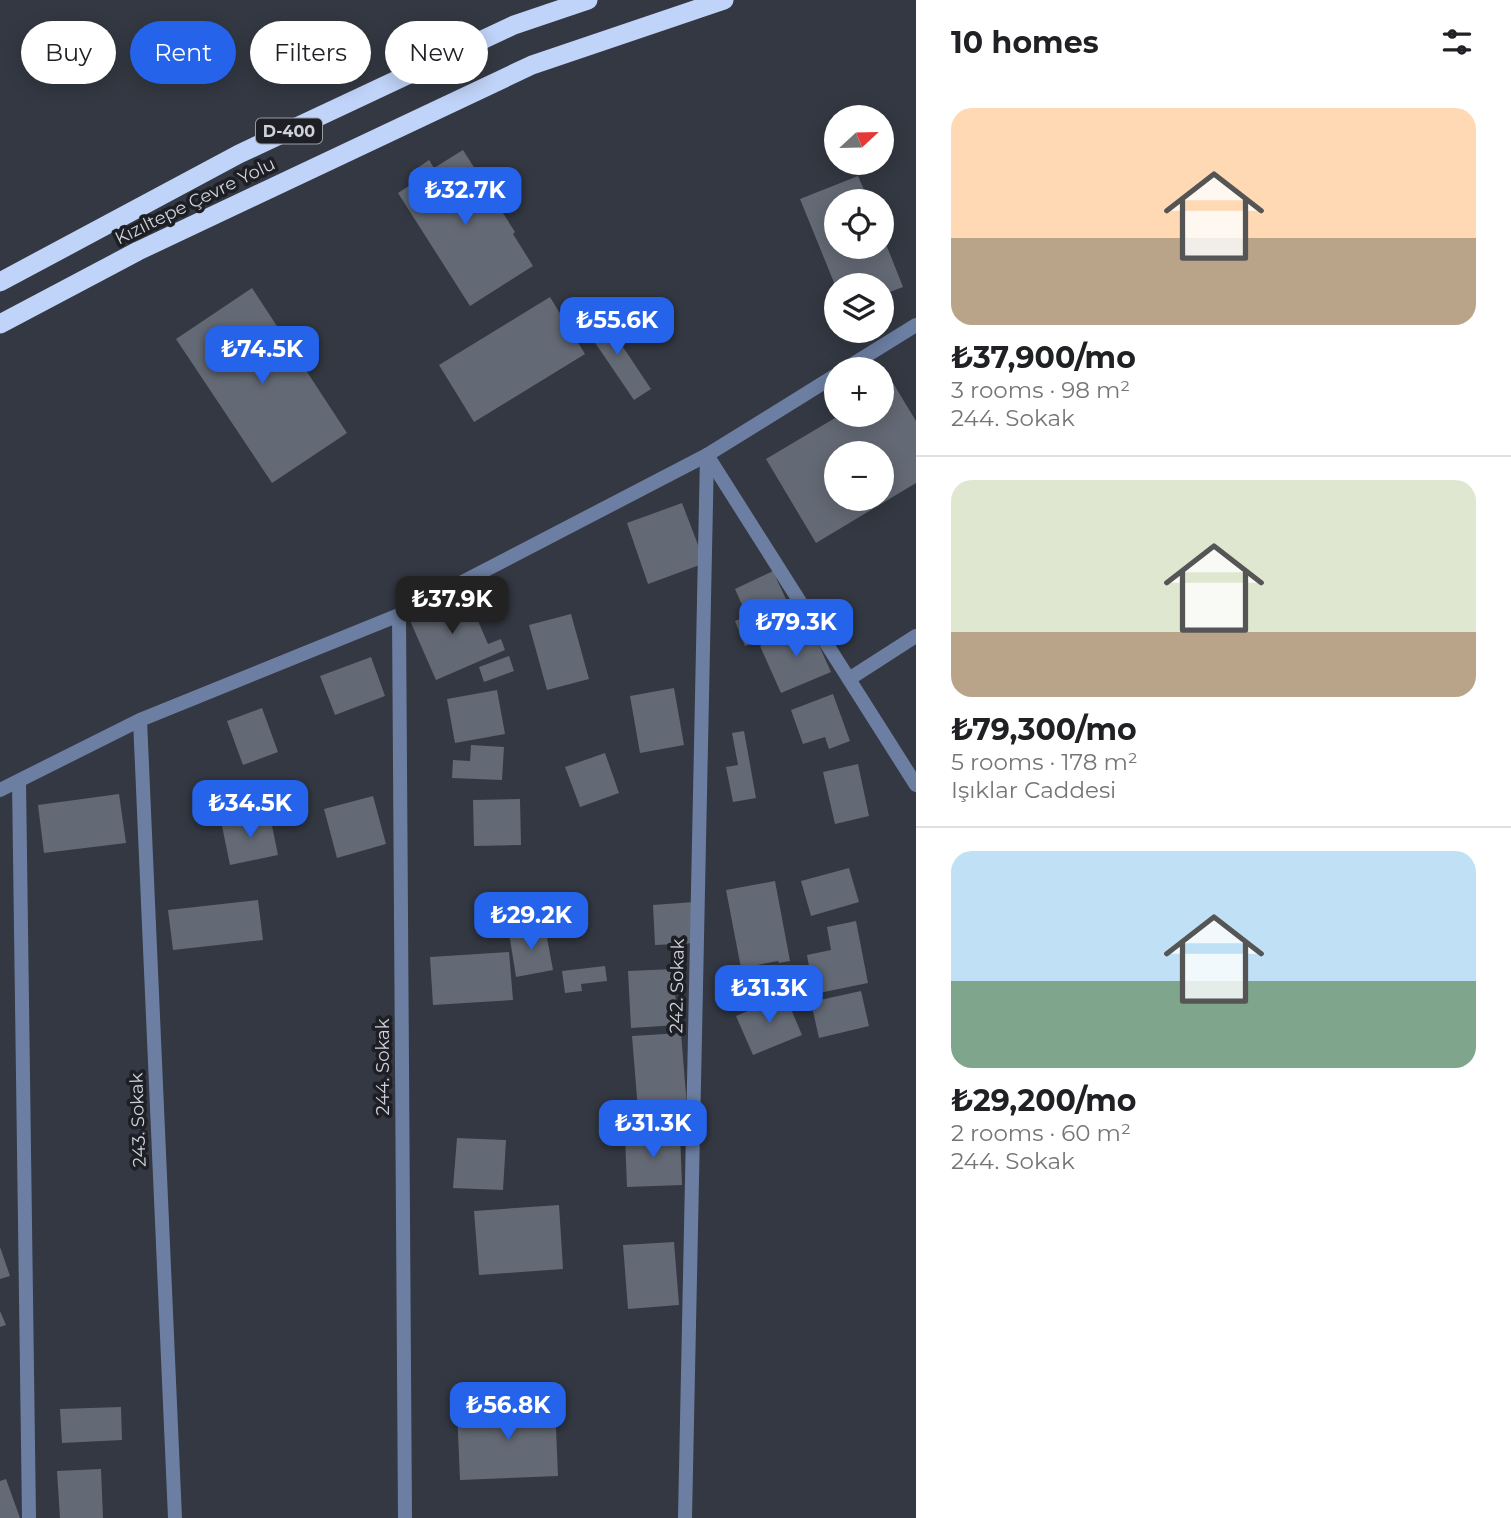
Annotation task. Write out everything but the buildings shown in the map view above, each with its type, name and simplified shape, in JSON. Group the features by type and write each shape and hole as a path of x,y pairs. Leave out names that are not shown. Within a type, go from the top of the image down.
{"highway":[{"name":"Kızıltepe Çevre Yolu","path":"0,282 239,154 514,25 588,0"},
{"name":"Kızıltepe Çevre Yolu","path":"0,324 138,251 532,65 724,0"}],"street":[{"path":"864,357 916,325"},
{"path":"0,790 140,720 398,615 708,456 824,383"},
{"path":"708,456 916,785"},
{"name":"242. Sokak","path":"685,1518 708,456"},
{"name":"244. Sokak","path":"398,615 405,1518"},
{"path":"849,679 916,636"},
{"name":"243. Sokak","path":"140,720 175,1518"},
{"path":"19,781 29,1518"}]}
